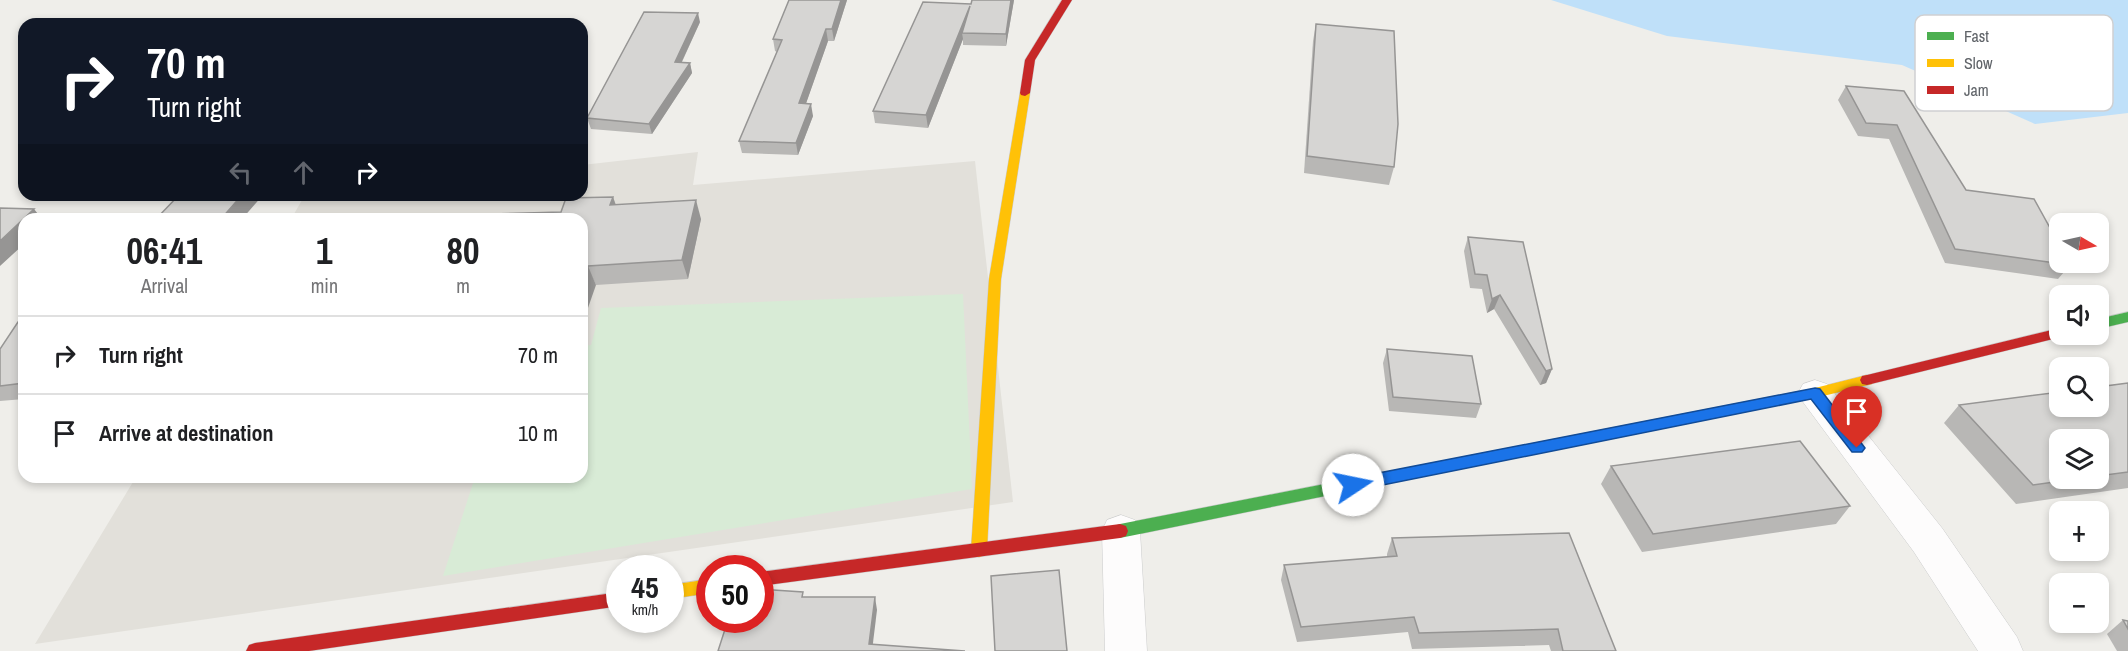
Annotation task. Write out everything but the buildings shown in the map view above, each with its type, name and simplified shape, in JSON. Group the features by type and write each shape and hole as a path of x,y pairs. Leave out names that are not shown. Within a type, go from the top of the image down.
{"main road":[{"path":"979,550 995,279 1028,72 1030,60 1067,0"},
{"path":"2109,321 2128,316"},
{"path":"774,577 1121,531 1815,393 2049,336"},
{"path":"255,651 606,601"}],"street":[{"path":"1815,393 1928,540 2002,651"},
{"path":"1121,531 1126,651"}],"shaded area":[{"path":"698,152 693,185 975,161 1013,502 648,555 606,555 606,561 35,644 132,483 588,483 588,213 294,213 302,201 588,201 588,164"}],"green space":[{"path":"963,294 972,489 443,576 473,483 588,483 588,345 591,345 601,308"}],"water":[{"path":"1551,0 2128,0 2128,113 2035,124 2006,111 2113,111 2113,15 1915,15 1915,71 1902,65 1667,36"}],"traffic: fast":[{"path":"2109,321 2128,317"},
{"path":"1120,531 1355,484"}],"traffic: slow":[{"path":"979,550 995,279 1025,93"},
{"path":"1355,484 1815,393 1867,380"},
{"path":"684,590 696,588"}],"traffic: jam":[{"path":"1025,93 1030,60 1067,0"},
{"path":"1867,380 2049,336"},
{"path":"774,577 1120,531"},
{"path":"255,651 606,601"}],"route":[{"path":"1353,485 1815,393 1857,448"}]}
